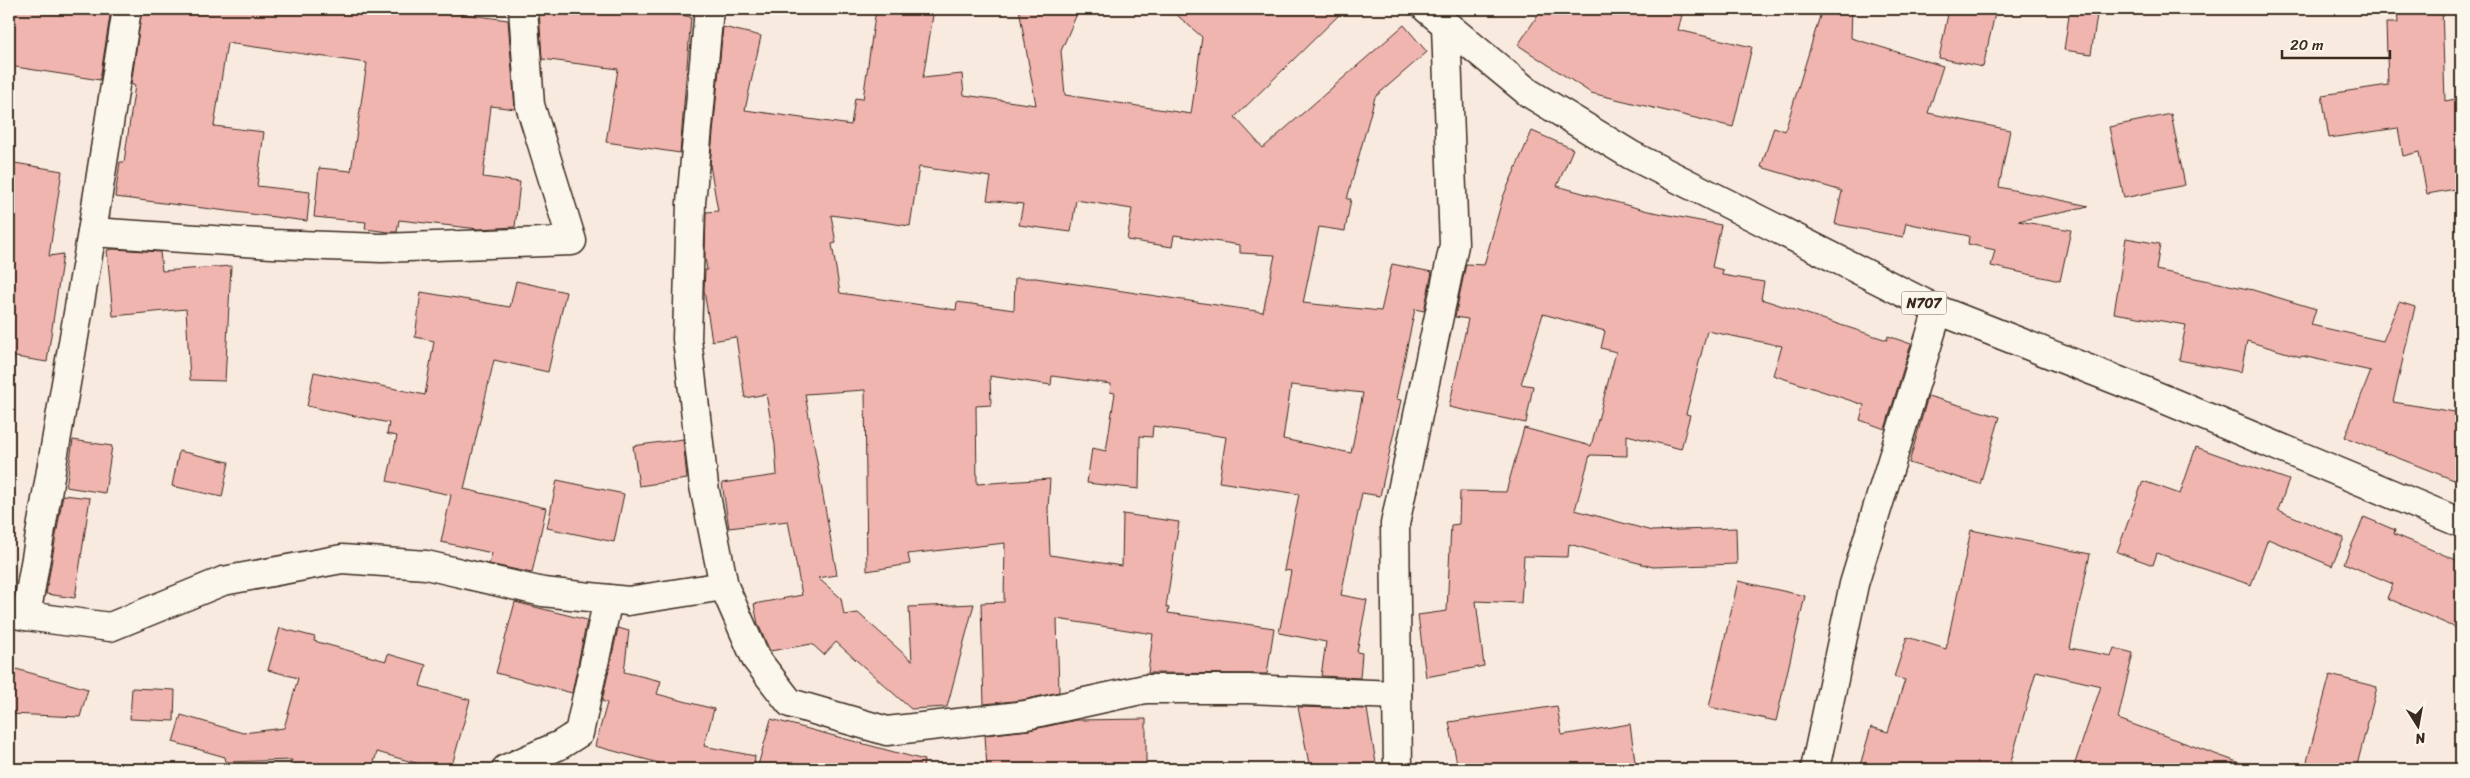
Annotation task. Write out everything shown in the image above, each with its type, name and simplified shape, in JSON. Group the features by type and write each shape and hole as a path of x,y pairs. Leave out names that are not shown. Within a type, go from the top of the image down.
{"main road":[{"path":"127,9 92,232 17,615 110,627 224,581 342,559 426,565 543,592 628,601 724,586"},
{"path":"92,232 272,244 382,248 572,242 530,105 523,9"},
{"path":"708,9 691,203 686,339 704,486 724,586 756,659 790,703 886,731 1026,715 1145,689 1397,695"},
{"path":"1398,769 1395,524 1454,245 1436,17"},
{"name":"N707","path":"1436,17 1528,94 1631,156 1938,310 2147,392 2461,523"},
{"path":"1815,769 1854,584 1938,310"},
{"path":"506,769 560,745 578,733 608,598"}],"building":[{"path":"9,9 111,9 100,80 9,66"},
{"path":"142,9 456,9 456,13 508,20 515,109 491,106 483,177 520,182 515,227 479,229 399,220 397,232 389,232 365,229 366,222 314,217 319,168 351,171 367,63 227,43 214,126 264,132 257,186 310,192 307,221 115,197 120,162 124,162 135,85 131,85"},
{"path":"539,9 650,9 691,17 680,153 606,142 618,69 542,59"},
{"path":"876,9 934,9 923,78 962,74 964,95 1036,105 1019,9 1079,9 1061,51 1065,95 1191,114 1202,37 1170,9 1345,9 1235,117 1263,148 1404,25 1427,52 1375,97 1347,199 1351,199 1345,231 1319,227 1303,303 1381,311 1392,264 1432,272 1424,311 1415,309 1396,399 1401,400 1380,496 1362,493 1341,595 1367,600 1357,652 1362,653 1360,678 1321,676 1326,642 1279,633 1291,571 1284,570 1299,494 1219,482 1226,437 1153,426 1152,437 1140,436 1139,489 1087,483 1092,448 1106,451 1115,393 1110,392 1111,384 1052,376 1051,385 990,376 991,405 976,406 977,484 1050,479 1048,509 1050,555 1122,566 1123,514 1179,522 1166,607 1169,608 1168,613 1274,628 1267,674 1148,673 1153,634 1057,619 1059,692 1023,700 984,704 981,603 1004,602 1005,543 908,554 910,564 867,571 865,390 805,394 837,575 818,578 841,598 844,615 858,613 912,661 909,607 974,604 947,707 911,709 836,642 824,655 812,644 770,651 758,624 754,604 802,595 788,521 729,528 722,483 777,475 775,445 766,394 745,398 736,337 712,341 704,290 705,270 707,270 705,257 706,212 718,211 710,165 723,27 761,36 745,110 851,125 855,98 863,99","holes":["919,167 991,177 987,200 1023,204 1019,225 1071,232 1076,200 1132,209 1127,240 1172,247 1174,235 1240,245 1240,253 1275,255 1263,312 1036,278 1015,278 1014,310 957,302 956,310 840,293 832,244 836,243 831,215 910,226","1291,385 1363,393 1351,453 1283,439"]},
{"path":"1542,9 1654,9 1682,15 1678,30 1752,47 1733,127 1591,93 1518,45"},
{"path":"1822,9 1852,9 1851,38 1943,66 1928,113 2010,130 1999,187 2089,206 2018,221 2071,230 2060,281 1991,266 1995,250 1968,244 1969,236 1906,223 1903,237 1835,224 1842,191 1761,167 1774,127 1785,131"},
{"path":"1949,9 1996,9 1983,67 1939,58"},
{"path":"2070,9 2098,9 2091,54 2064,50"},
{"path":"2397,9 2442,9 2445,101 2461,98 2461,188 2427,194 2419,152 2403,156 2398,128 2329,138 2322,95 2388,85 2386,23 2398,23"},
{"path":"2171,114 2185,185 2124,198 2109,127"},
{"path":"1532,131 1573,149 1557,186 1648,211 1721,225 1712,267 1723,270 1722,275 1764,282 1761,299 1887,340 1888,336 1911,344 1885,429 1860,420 1864,405 1773,375 1782,346 1707,331 1686,414 1690,415 1681,449 1627,435 1627,456 1590,455 1575,510 1652,531 1736,528 1737,564 1653,567 1569,544 1568,557 1524,556 1521,603 1476,601 1484,666 1426,677 1418,615 1447,611 1451,525 1459,524 1460,491 1506,492 1524,428 1591,446 1616,352 1601,348 1605,331 1543,314 1521,384 1533,386 1526,423 1449,407 1468,319 1455,317 1466,264 1484,265 1503,197"},
{"path":"9,162 62,171 49,256 63,254 47,362 9,356"},
{"path":"2126,238 2160,244 2156,270 2253,290 2316,309 2311,325 2383,341 2399,302 2415,307 2393,402 2461,413 2461,436 2454,480 2345,437 2371,371 2301,357 2247,341 2241,372 2179,360 2186,325 2114,313"},
{"path":"107,250 160,252 162,271 231,266 225,381 190,380 186,309 113,316"},
{"path":"516,281 566,292 548,372 494,360 464,489 546,508 532,573 489,564 492,553 441,542 451,495 387,481 397,436 387,434 389,423 307,406 314,372 425,395 434,341 415,337 421,292 510,307"},
{"path":"1928,396 2000,417 1980,484 1909,463"},
{"path":"683,439 687,479 639,486 633,446"},
{"path":"73,440 112,446 105,493 66,487"},
{"path":"2196,447 2289,480 2278,510 2344,538 2332,566 2268,539 2251,585 2157,553 2153,565 2117,552 2143,481 2180,494"},
{"path":"179,451 229,462 222,497 172,486"},
{"path":"557,480 624,494 614,542 547,528"},
{"path":"63,495 90,498 75,598 46,594"},
{"path":"2364,517 2395,530 2394,534 2461,562 2461,630 2387,598 2393,584 2344,563"},
{"path":"1971,530 2090,554 2070,648 2111,656 2114,648 2133,653 2118,719 2243,764 2242,769 2073,769 2101,686 2036,671 2009,769 1859,769 1871,727 1888,732 1905,680 1894,677 1907,637 1946,649"},
{"path":"1738,581 1805,596 1776,721 1709,707"},
{"path":"515,602 587,620 572,693 496,673"},
{"path":"280,628 315,637 314,641 386,661 388,654 426,665 420,686 470,700 451,769 437,769 377,752 372,769 289,769 292,760 226,762 225,757 173,742 181,715 243,733 284,728 298,678 268,670"},
{"path":"618,628 629,631 624,672 661,681 657,694 714,709 704,746 755,756 754,769 657,769 659,763 595,746 607,703 602,701"},
{"path":"9,667 88,689 80,717 9,714"},
{"path":"2330,675 2377,687 2356,769 2305,769"},
{"path":"132,688 175,690 174,721 130,719"},
{"path":"1557,706 1562,735 1630,724 1636,769 1458,769 1449,722"},
{"path":"1298,707 1367,709 1377,769 1310,769"},
{"path":"771,719 924,760 923,769 757,769"},
{"path":"1146,719 1146,769 987,769 985,735 1029,730 1077,720"}]}
